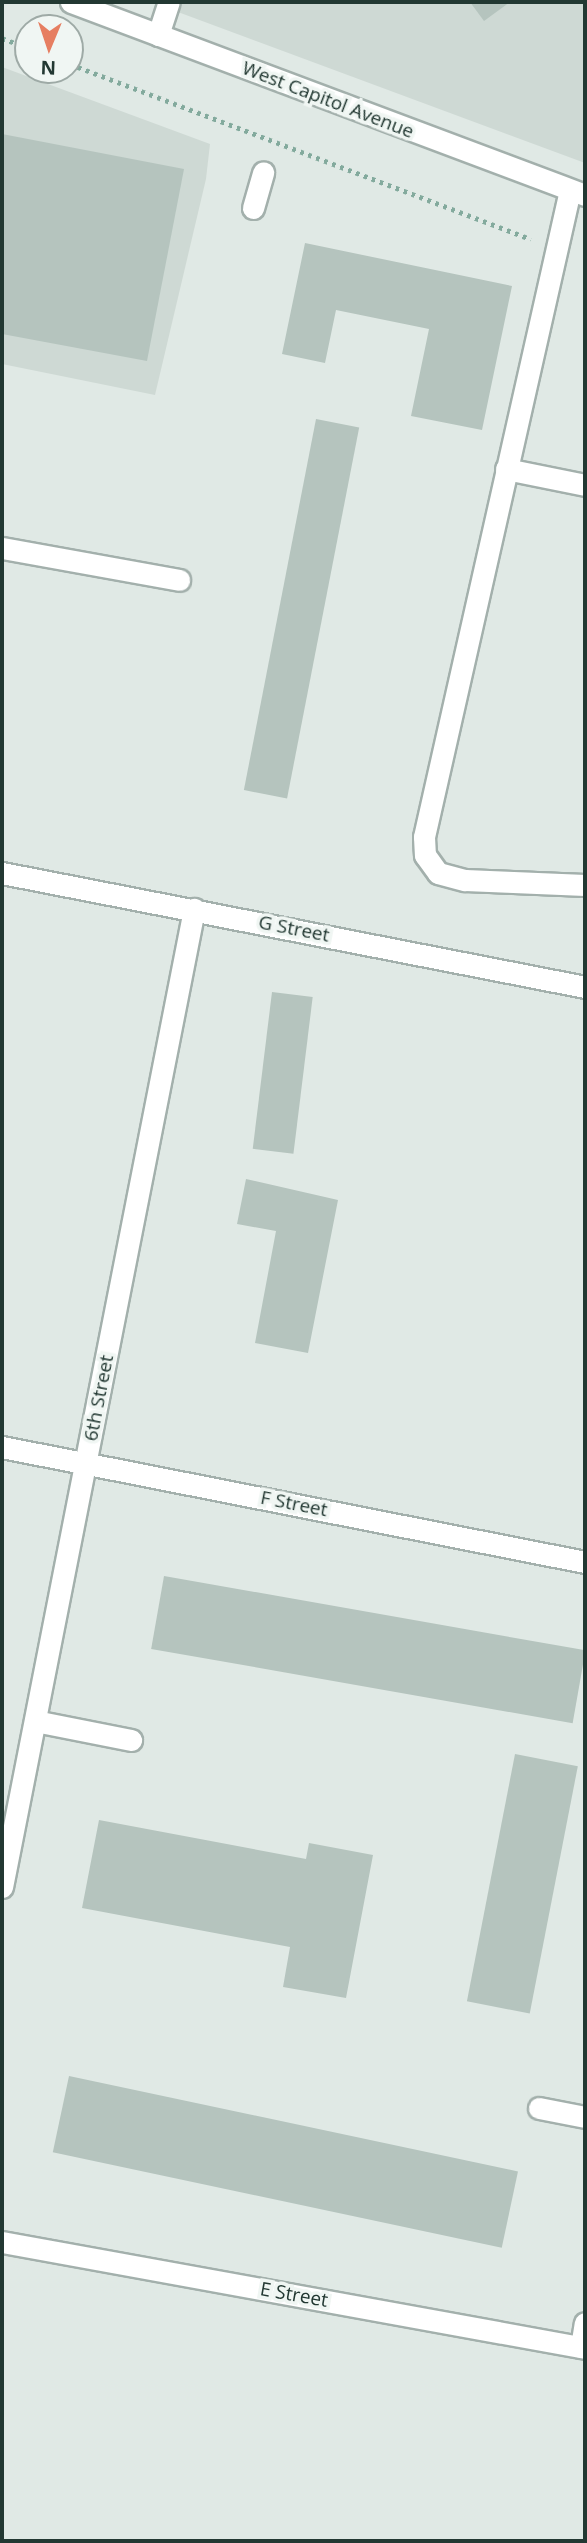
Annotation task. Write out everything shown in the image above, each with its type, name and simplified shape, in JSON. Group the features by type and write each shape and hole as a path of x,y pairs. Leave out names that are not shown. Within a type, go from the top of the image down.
{"street":[{"name":"West Capitol Avenue","path":"71,2 578,192"},
{"path":"158,35 169,2"},
{"path":"253,208 263,172"},
{"path":"578,192 557,247 424,837 425,855 438,873 465,880 585,885"},
{"path":"506,468 585,485"},
{"path":"2,548 178,580"},
{"name":"G Street","path":"2,873 585,987"},
{"name":"6th Street","path":"2,1887 194,909"},
{"name":"F Street","path":"2,1447 585,1562"},
{"path":"35,1721 131,1740"},
{"path":"539,2108 585,2117"},
{"name":"E Street","path":"2,2242 583,2348"},
{"path":"583,2348 585,2323"}],"path":[{"path":"84,69 557,247"}],"shaded area":[{"path":"151,2 585,2 585,163"},
{"path":"2,67 14,71 14,84 48,84 210,144 206,179 155,395 2,364"}],"building":[{"path":"470,2 510,2 484,21"},
{"path":"2,134 184,169 147,361 2,334"},
{"path":"305,243 512,286 482,430 411,416 429,329 336,310 325,363 282,354"},
{"path":"316,419 359,427 287,798 244,790"},
{"path":"272,992 313,997 293,1154 253,1149"},
{"path":"246,1179 338,1200 308,1353 255,1343 276,1231 237,1224"},
{"path":"164,1576 585,1650 573,1723 151,1649"},
{"path":"515,1754 578,1766 530,2014 467,2001"},
{"path":"99,1820 306,1859 309,1843 373,1855 346,1998 283,1987 290,1947 82,1908"},
{"path":"69,2076 518,2171 502,2248 53,2152"}]}
